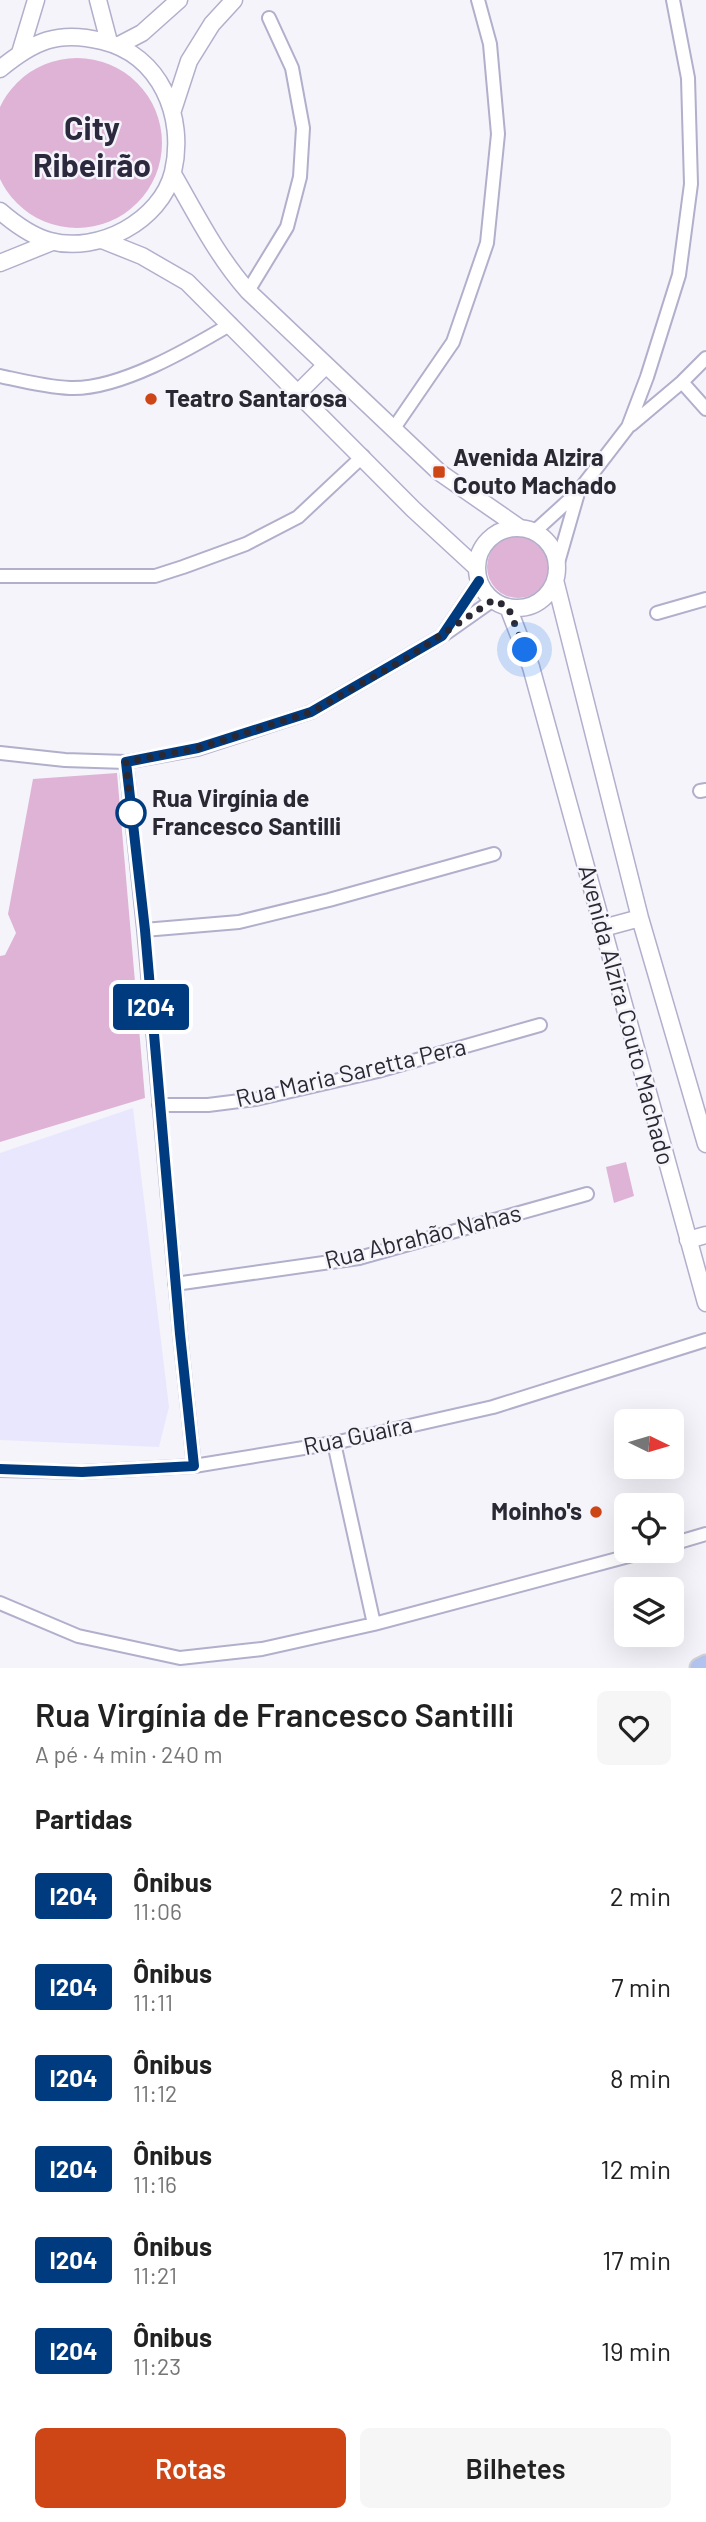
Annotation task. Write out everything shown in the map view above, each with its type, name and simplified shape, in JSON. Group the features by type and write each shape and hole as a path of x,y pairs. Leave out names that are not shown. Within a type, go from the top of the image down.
{"main road":[{"path":"700,1668 706,1665"}],"street":[{"path":"20,53 36,0"},
{"path":"98,0 114,44"},
{"path":"114,44 142,33 179,0"},
{"path":"173,110 189,61 212,24 234,0"},
{"path":"394,428 453,342 487,243 498,134 490,44 478,0"},
{"path":"628,427 647,377 678,275 691,184 688,78 673,0"},
{"path":"248,291 287,227 300,177 303,128 292,68 270,18"},
{"path":"0,69 20,53 46,40 64,36 82,36 114,44 135,55 158,77 173,110 177,142 173,174 157,203 132,226 102,240 76,244 52,242 31,234 0,211"},
{"path":"173,174 211,240 248,291 439,471 550,546 556,573"},
{"path":"102,240 142,256 187,282 478,574 493,600 508,607 532,606 550,591 578,492"},
{"path":"0,263 52,242"},
{"path":"0,376 72,388 118,380 186,351 231,324"},
{"path":"442,636 478,574 480,552 490,539 504,530 527,530 578,492 628,427 706,359"},
{"path":"297,394 326,365"},
{"path":"682,382 706,409"},
{"path":"0,576 155,576 183,567 246,544 298,517 363,457"},
{"name":"Avenida Alzira Couto Machado","path":"556,573 640,918 706,1144"},
{"path":"657,613 706,599"},
{"path":"0,753 65,760 126,762 198,748 311,712 442,636 493,600"},
{"name":"Avenida Alzira Couto Machado","path":"508,607 531,667 706,1303"},
{"path":"126,762 145,930 175,1284 194,1466"},
{"path":"145,930 239,922 494,854"},
{"path":"603,928 640,918"},
{"name":"Rua Maria Saretta Pera","path":"159,1105 208,1105 256,1099 378,1071 540,1025"},
{"name":"Rua Abrahão Nahas","path":"175,1284 359,1258 587,1194"},
{"path":"688,1240 706,1235"},
{"name":"Rua Guaíra","path":"0,1469 82,1472 194,1466 334,1443 493,1407 706,1340"},
{"path":"334,1443 374,1624"},
{"path":"684,1540 706,1534"},
{"path":"0,1603 78,1636 180,1658 262,1649 374,1624 614,1560"}],"shaded area":[{"path":"60,60 94,60 124,73 137,83 147,96 160,126 160,160 147,190 137,203 124,213 94,226 60,226 30,213 17,203 -1,175 -1,111 17,83 30,73"},
{"path":"512,536 524,536 540,545 547,555 547,579 540,589 524,598 512,598 501,593 492,584 487,573 487,561 492,550 501,541"},
{"path":"117,773 145,1098 0,1142 0,956 5,955 16,933 8,914 33,779"},
{"path":"133,1108 169,1407 159,1447 0,1440 0,1153"},
{"path":"626,1162 634,1196 614,1203 606,1167"}],"bus line":[{"name":"I204","path":"0,1469 82,1472 194,1466 145,930 126,762 198,748 311,712 442,636 479,581"}],"place":[{"name":"Teatro Santarosa","path":"151,399"},
{"name":"Avenida Alzira Couto Machado","path":"439,472"},
{"name":"Rua Virgínia de Francesco Santilli","path":"131,813"},
{"name":"Moinho's","path":"596,1512"}],"district":[{"name":"City Ribeirão","path":"92,148"}],"route":[{"path":"131,813 126,762 198,748 311,712 410,656 493,600 508,607 525,650"}]}
